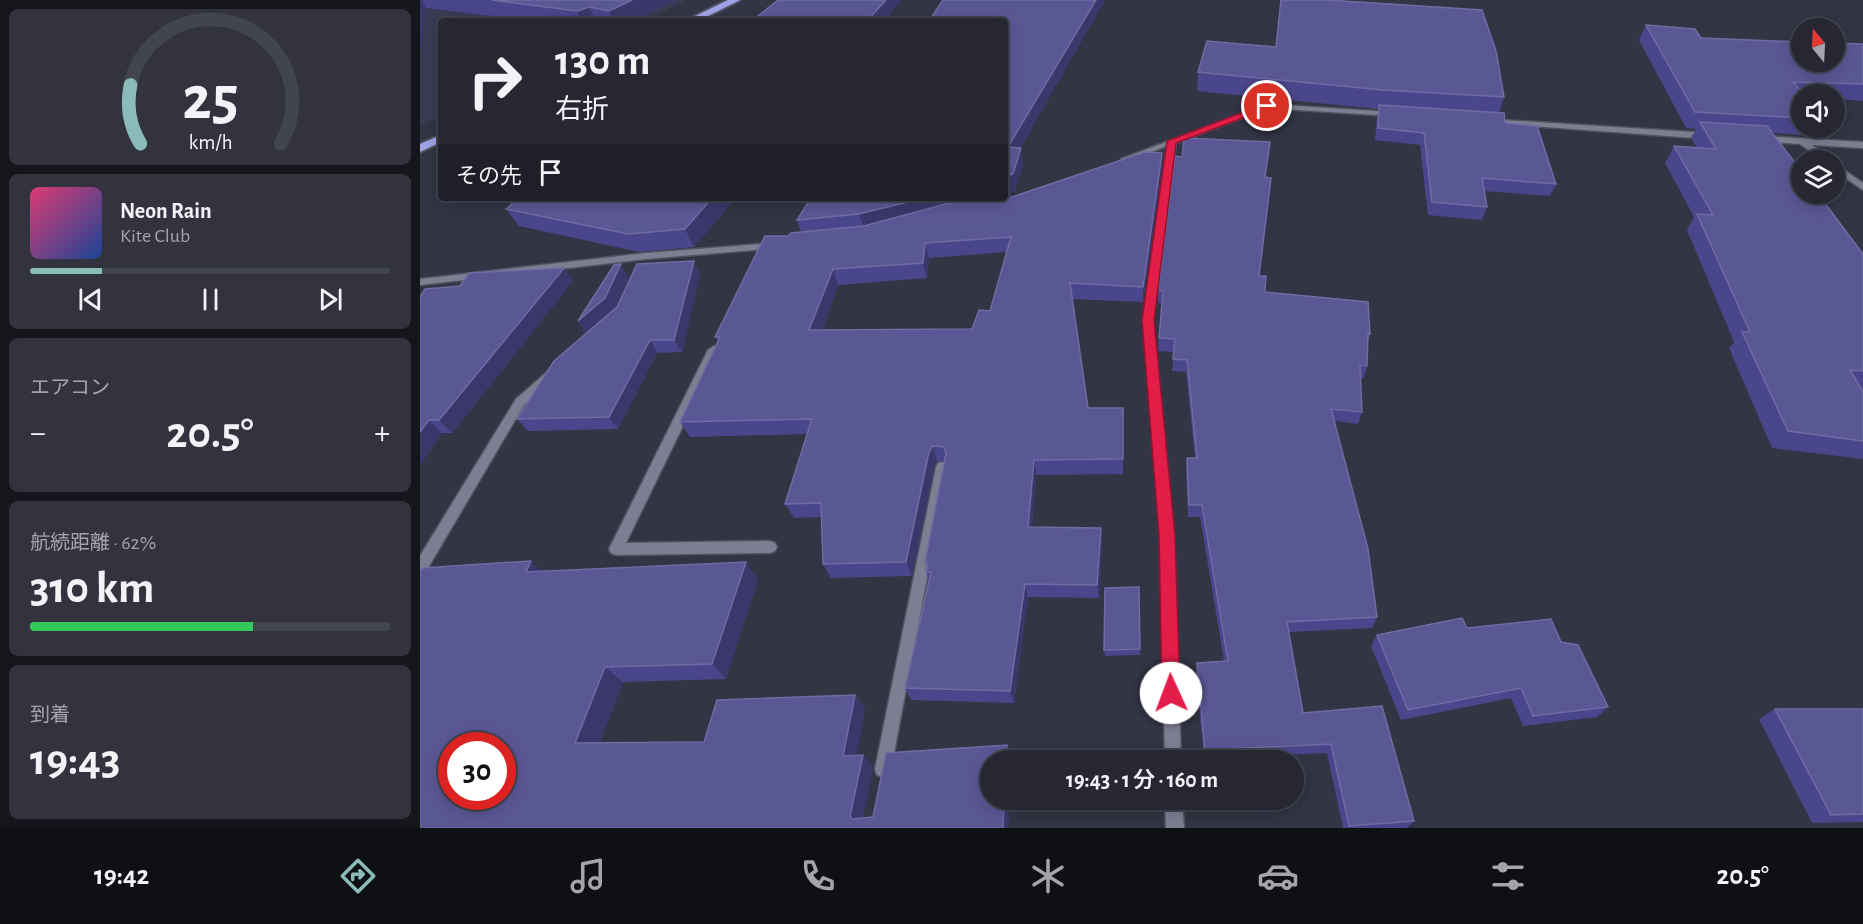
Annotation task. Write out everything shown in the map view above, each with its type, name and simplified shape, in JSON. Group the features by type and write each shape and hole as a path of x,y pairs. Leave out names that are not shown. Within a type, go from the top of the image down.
{"highway":[{"path":"696,18 735,0"},
{"path":"420,148 438,139"}],"street":[{"path":"1119,162 1267,106 1398,115"},
{"path":"1481,120 1719,136"},
{"path":"1755,139 1863,145"},
{"path":"1172,141 1148,320 1167,535 1173,750"},
{"path":"1803,142 1814,150"},
{"path":"1845,173 1863,187"},
{"path":"420,282 762,252 787,245"},
{"path":"718,341 616,549 770,547"},
{"path":"420,569 520,402 561,366"},
{"path":"881,781 942,467"},
{"path":"1174,810 1175,828"}],"shaded area":[{"path":"420,0 687,0 652,18 438,18 438,117 420,126"}],"building":[{"path":"492,0 632,0 609,11 589,7 577,11"},
{"path":"778,0 886,0 870,18 755,18"},
{"path":"943,0 1096,0 1008,147 1008,18 931,18"},
{"path":"1281,0 1327,0 1482,10 1496,51 1504,97 1382,90 1198,72 1207,41 1276,47"},
{"path":"1646,25 1695,29 1701,38 1791,42 1791,72 1845,72 1845,43 1863,44 1863,84 1793,82 1795,84 1791,84 1791,117 1695,112"},
{"path":"1379,105 1504,113 1505,123 1537,126 1556,184 1482,178 1487,207 1432,202 1424,133 1378,128"},
{"path":"1700,122 1767,126 1791,158 1791,204 1826,204 1863,254 1863,371 1850,370 1863,392 1863,441 1788,431 1742,332 1750,332 1697,214 1713,215 1674,146 1716,149"},
{"path":"1184,138 1270,142 1265,177 1271,178 1259,276 1266,276 1265,292 1368,302 1370,334 1368,334 1367,366 1360,365 1362,412 1331,409 1368,549 1377,617 1287,622 1303,713 1382,706 1414,821 1349,826 1331,744 1205,750 1197,663 1228,661 1202,505 1189,505 1187,458 1197,458 1187,360 1173,359 1175,339 1159,338 1163,291 1158,290 1175,156 1182,157"},
{"path":"1008,147 1021,148 1013,174 1008,176"},
{"path":"1145,152 1162,153 1143,287 1070,283 1088,408 1123,408 1123,459 1034,460 1028,527 1101,528 1097,585 1025,584 1010,691 905,688 931,572 926,572 928,562 925,562 946,453 944,447 933,446 929,452 906,562 823,564 821,503 785,504 812,419 680,422 720,337 715,337 765,236 788,236 791,233 864,226 957,201 1008,201 1008,198","holes":["1011,237 990,311 979,310 972,329 809,330 833,269 923,263 925,243"]},
{"path":"515,201 709,201 685,229 628,234 506,209"},
{"path":"809,201 912,201 859,214 797,220"},
{"path":"694,261 674,340 650,340 609,417 517,419 554,361 617,307 637,264"},
{"path":"621,264 605,298 578,321 614,265"},
{"path":"564,268 439,420 429,420 420,432 420,297 425,289 460,286 469,273"},
{"path":"531,561 526,572 746,562 712,664 605,667 575,743 704,742 717,700 855,695 843,756 863,755 850,816 852,819 873,817 886,753 1007,745 1007,750 980,750 980,810 1004,810 1003,828 420,828 420,571 422,568"},
{"path":"1139,587 1140,649 1104,650 1105,588"},
{"path":"1462,618 1467,628 1551,619 1561,642 1578,645 1608,707 1533,716 1521,688 1408,710 1377,635"},
{"path":"1775,709 1863,709 1863,814 1831,815"}],"route":[{"path":"1171,693 1167,535 1148,320 1172,141 1267,106"}]}
